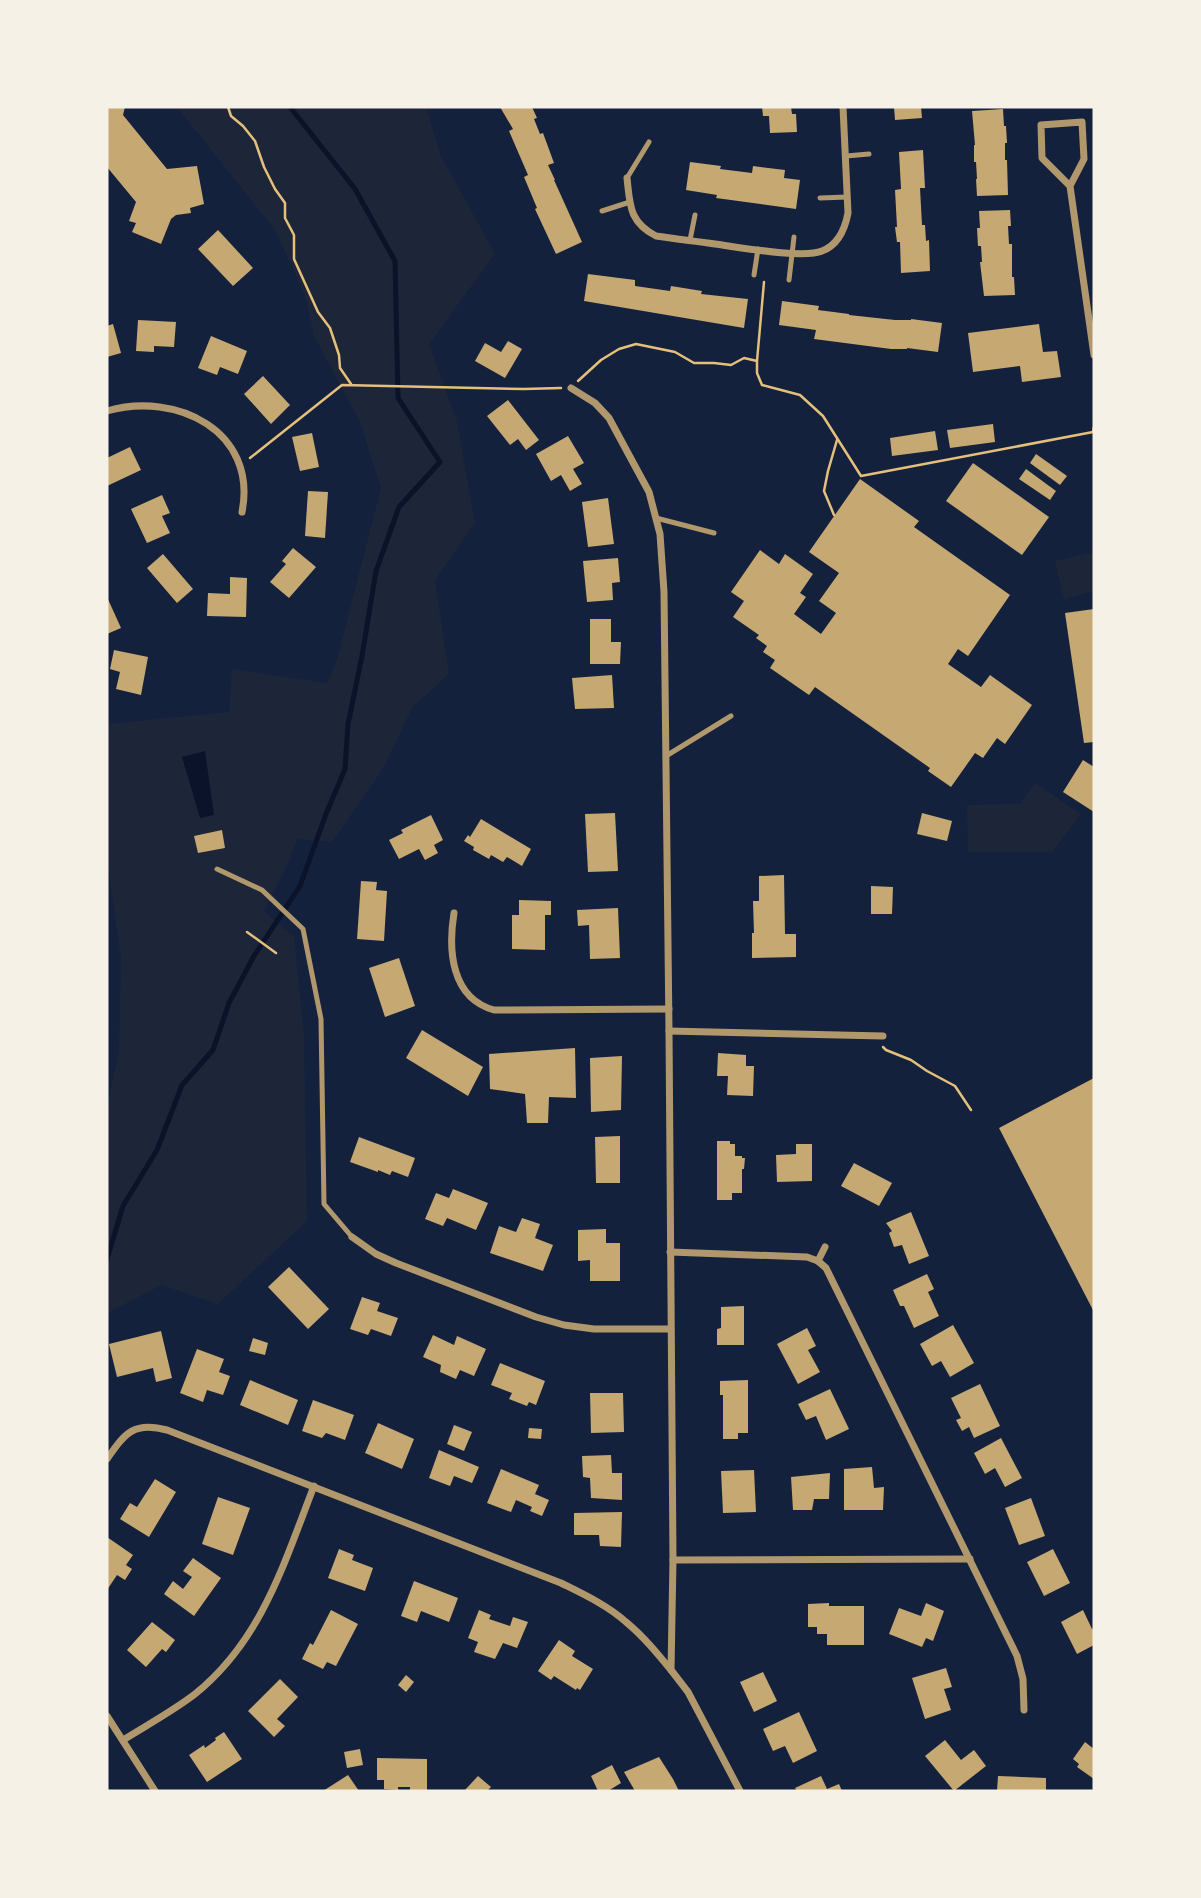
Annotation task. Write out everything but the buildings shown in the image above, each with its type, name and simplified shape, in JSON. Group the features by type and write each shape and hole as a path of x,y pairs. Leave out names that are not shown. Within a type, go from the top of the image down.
{"street":[{"path":"627,178 631,210 637,222 645,231 656,236 813,254 835,243 842,233 848,213 843,107"},
{"path":"1070,186 1042,158 1041,125 1082,122 1084,159 1070,186 1094,355"},
{"path":"571,388 595,403 609,418 649,492 660,534 664,592 669,1009 673,1560 671,1670"},
{"path":"107,411 140,405 163,407 186,414 220,434 232,448 240,466 245,500 242,512"},
{"path":"454,913 452,954 457,976 462,987 483,1007 494,1010 669,1009"},
{"path":"669,1031 883,1036"},
{"path":"352,1237 396,1264 536,1317 564,1325 594,1329 670,1329"},
{"path":"818,1261 825,1247"},
{"path":"670,1252 807,1257 826,1268 1017,1656 1023,1679 1024,1710"},
{"path":"107,1459 129,1432 143,1426 154,1426 561,1583 593,1599 625,1621 653,1648 688,1692 740,1791"},
{"path":"123,1740 196,1693 228,1661 249,1634 276,1584 314,1486"},
{"path":"673,1560 970,1559"},
{"path":"107,1716 155,1791"}],"lane":[{"path":"627,178 649,142"},
{"path":"845,156 869,154"},
{"path":"820,198 847,197"},
{"path":"602,211 630,202"},
{"path":"690,240 695,215"},
{"path":"789,280 794,237"},
{"path":"754,275 758,249"},
{"path":"656,518 714,533"},
{"path":"666,756 731,716"},
{"path":"217,869 262,890 303,929 321,1019 324,1204 352,1237"}],"path":[{"path":"228,107 231,116 255,141 275,190 285,203 285,218 294,235 294,259 318,312 330,328 339,355 340,368 351,385"},
{"path":"765,274 757,361 757,373 762,385 800,395 823,416 861,476 1093,432 1094,427"},
{"path":"240,466 342,385 571,388 601,360 619,349 636,344 675,352 694,363 731,365 744,358 757,361"},
{"path":"834,515 824,491 837,440"},
{"path":"247,932 276,953"},
{"path":"883,1036 883,1048 886,1051 911,1060 955,1086 971,1110"}],"shaded area":[{"path":"177,107 426,107 440,154 495,254 429,344 457,422 475,523 435,580 449,674 412,708 383,769 332,842 297,839 264,911 294,937 304,1036 307,1221 218,1304 162,1285 107,1313 107,1108 119,1051 121,960 107,857 107,724 229,712 232,669 327,683 337,660 381,488 360,422 314,336 305,295 275,230"},
{"path":"1094,552 1094,591 1064,599 1055,561"},
{"path":"205,751 214,815 200,818 182,757"},
{"path":"1035,783 1081,814 1052,852 968,852 967,805 1020,804"}],"waterway":[{"path":"107,1259 123,1206 157,1150 182,1085 213,1050 229,1003 254,956 300,886 345,769 348,724 376,571 399,507 440,462 398,398 395,261 355,189 290,107"}]}
